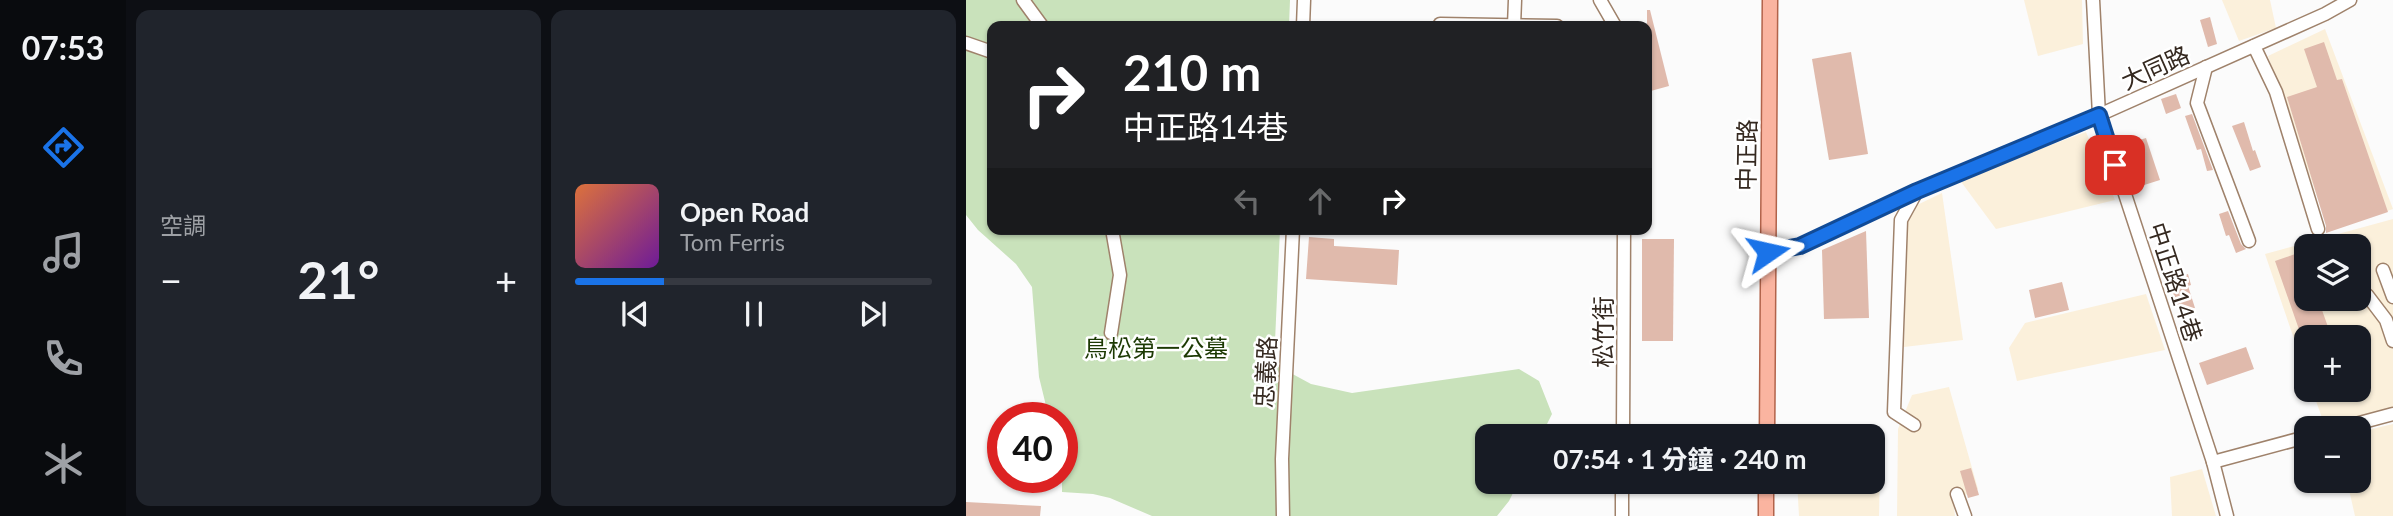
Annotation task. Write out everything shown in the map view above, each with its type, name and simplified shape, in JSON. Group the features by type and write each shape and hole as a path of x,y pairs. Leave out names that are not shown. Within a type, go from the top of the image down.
{"main road":[{"name":"中正路","path":"1767,424 1770,0"},
{"path":"1766,494 1766,516"}],"street":[{"path":"1023,0 1038,21"},
{"path":"1303,21 1304,0"},
{"path":"1514,21 1516,0"},
{"path":"1600,0 1612,21"},
{"name":"中正路14巷","path":"2093,0 2099,115 2213,462 2227,516"},
{"path":"2325,14 2328,0"},
{"name":"大同路","path":"1768,252 1800,246 1917,191 2099,115 2254,46 2350,0"},
{"path":"966,43 987,50"},
{"path":"2254,46 2276,92 2318,229"},
{"path":"2206,67 2197,103 2249,241"},
{"path":"1914,425 1894,412 1901,220 1917,191"},
{"path":"1111,333 1120,275 1113,235"},
{"name":"忠義路","path":"1283,516 1282,459 1293,235"},
{"name":"松竹街","path":"1623,424 1624,235"},
{"path":"2384,270 2393,297"},
{"path":"2371,300 2386,320 2393,341"},
{"path":"2371,420 2393,414"},
{"path":"2213,462 2294,440"},
{"path":"1622,494 1622,516"},
{"path":"1957,494 1965,516"}],"shaded area":[{"path":"2024,0 2082,0 2083,44 2038,56"},
{"path":"2222,0 2270,0 2276,28 2239,41"},
{"path":"2325,29 2393,209 2329,231 2268,56"},
{"path":"2086,132 2115,200 1996,229 1959,179"},
{"path":"1942,193 1963,340 1904,347 1907,224 1917,205"},
{"path":"2393,219 2393,408 2363,416 2321,416 2316,402 2371,402 2371,325 2294,325 2294,339 2265,254 2294,246 2294,311 2371,311 2371,234 2338,234"},
{"path":"2146,294 2165,350 2017,381 2009,348 2025,323"},
{"path":"1949,387 1978,489 1953,501 1955,516 1897,516 1898,429 1912,395"},
{"path":"2393,424 2393,516 2355,516 2350,493 2371,493 2371,429"},
{"path":"2202,469 2216,516 2172,516 2170,477"},
{"path":"1798,494 1879,494 1879,516 1799,516"}],"green space":[{"name":"鳥松第一公墓","path":"966,0 1290,0 1289,21 987,21 987,235 1280,235 1274,364 1311,384 1352,393 1519,369 1539,381 1552,414 1547,424 1475,424 1475,494 1512,494 1497,516 1152,516 1110,498 1078,493 1078,402 1045,402 1039,377 1032,287 1016,264 978,230 966,215"}],"building":[{"path":"1647,10 1650,10 1669,86 1652,91 1652,21 1647,21"},
{"path":"2210,17 2217,44 2208,47 2200,20"},
{"path":"2324,42 2337,80 2342,79 2388,212 2326,233 2287,97 2317,87 2304,49"},
{"path":"1851,52 1868,154 1829,160 1812,59"},
{"path":"2176,94 2181,108 2166,114 2161,99"},
{"path":"2192,114 2213,170 2207,171 2201,149 2197,150 2185,116"},
{"path":"2244,122 2261,167 2250,171 2232,126"},
{"path":"2146,138 2160,180 2141,186 2137,172 2143,170 2133,142"},
{"path":"2228,211 2241,244 2246,249 2236,253 2229,235 2226,236 2219,214"},
{"path":"1866,231 1869,318 1824,319 1822,250"},
{"path":"1309,237 1334,239 1334,246 1399,250 1397,285 1306,279"},
{"path":"1642,239 1674,239 1673,341 1642,341"},
{"path":"2294,254 2294,311 2322,311 2327,325 2297,325 2275,261"},
{"path":"2188,274 2191,285 2188,286 2195,308 2179,314 2172,290 2166,292 2163,282"},
{"path":"2062,282 2069,310 2035,318 2029,290"},
{"path":"2246,347 2254,369 2207,385 2199,363"},
{"path":"1971,468 1979,495 1968,498 1960,471"},
{"path":"966,502 1041,506 1040,516 966,516"}],"route":[{"path":"1768,252 1800,246 1917,191 2099,115 2115,165"}]}
